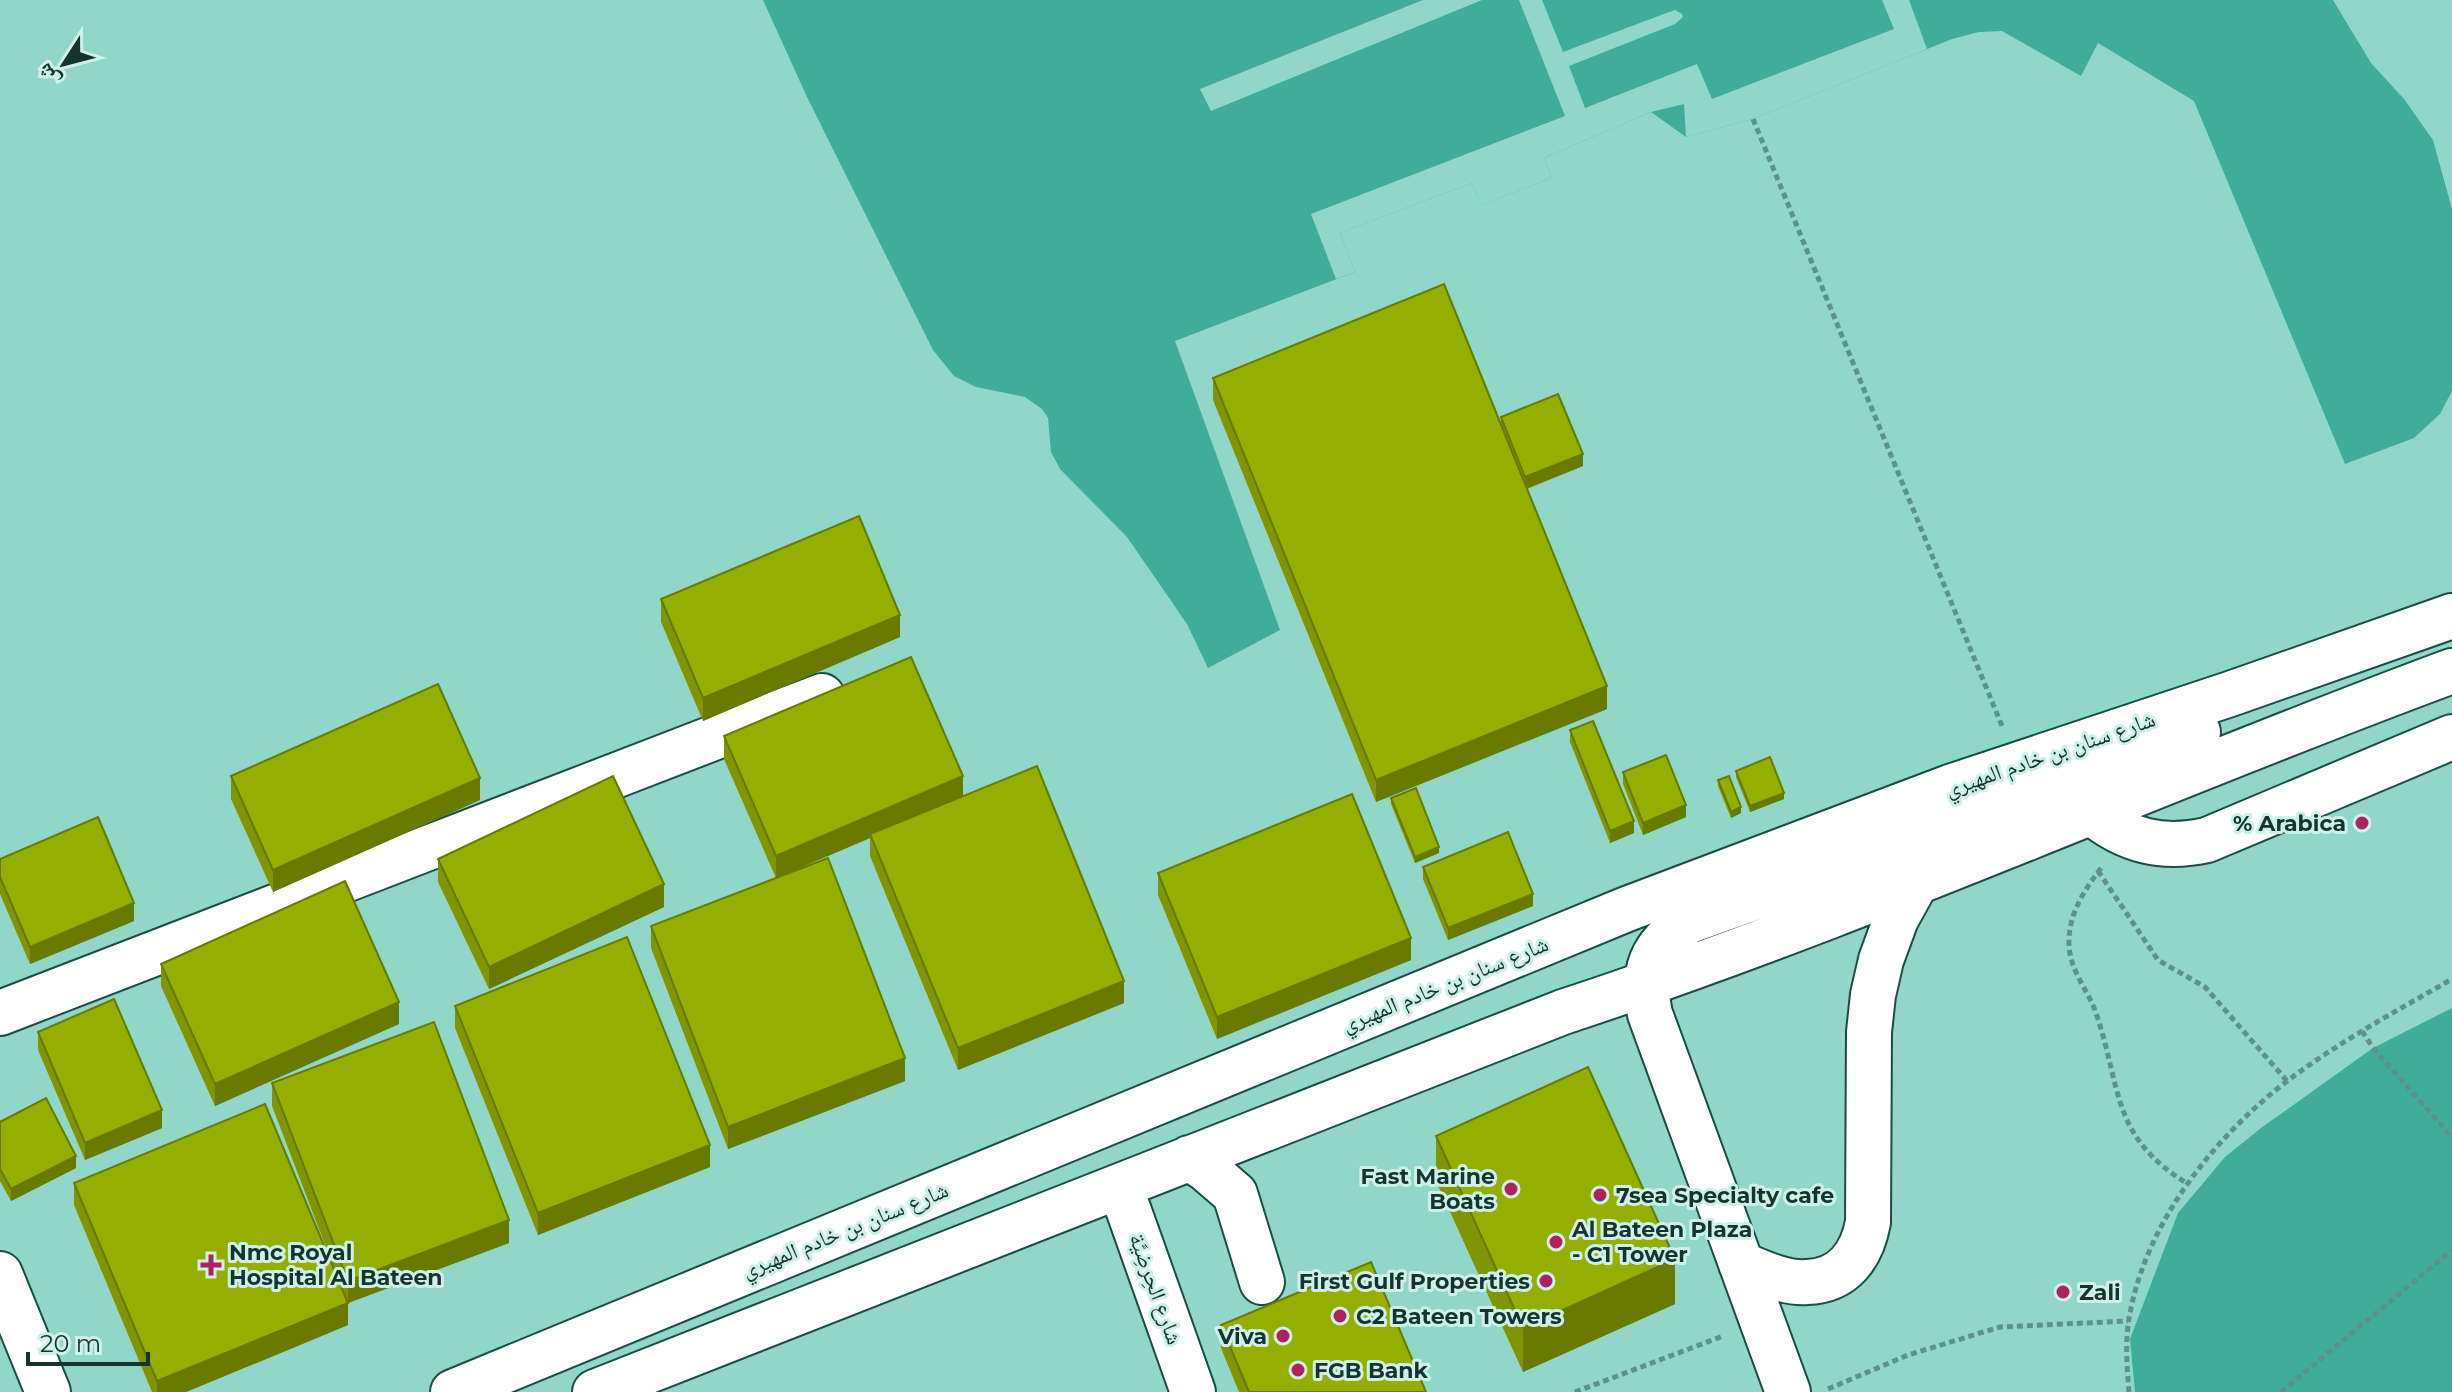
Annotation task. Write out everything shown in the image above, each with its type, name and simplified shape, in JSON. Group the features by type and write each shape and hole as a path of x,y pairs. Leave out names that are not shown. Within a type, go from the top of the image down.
{"street":[{"name":"شارع سنان بن خادم المهيري","path":"453,1392 1627,909 1950,787 2452,616"},
{"path":"595,1392 673,1378 1120,1186 1563,1012 1645,985 1917,881 2108,824 2452,671"},
{"path":"1788,1392 1650,1014 1645,985 1648,969 1664,940 1689,921 2186,742 2219,713 2230,694"},
{"path":"0,1013 822,696"},
{"path":"2108,824 2145,842 2165,845 2207,840 2452,737"},
{"path":"1741,1264 1778,1278 1806,1283 1838,1273 1860,1252 1868,1222 1869,1032 1873,995 1881,960 1896,919 1917,881"},
{"path":"1262,1282 1235,1194 1242,1171 1263,1130"},
{"path":"1189,1158 1235,1194"},
{"name":"شارع الحِرضِيَّة","path":"1120,1186 1193,1392"},
{"path":"0,1274 16,1355 48,1392"}],"path":[{"path":"1753,119 2018,764"},
{"path":"2108,824 2098,871 2085,889 2072,917 2069,947 2074,968 2095,1011 2121,1107 2132,1132 2166,1170 2188,1184"},
{"path":"2098,871 2158,960 2205,987 2287,1081"},
{"path":"2129,1392 2128,1321 2141,1271 2160,1229 2188,1184 2248,1113 2287,1081 2362,1031 2452,979"},
{"path":"2362,1031 2373,1048 2452,1137"},
{"path":"2281,1392 2452,1250"},
{"path":"1575,1392 1762,1321"},
{"path":"1820,1392 1908,1355 2000,1327 2128,1321"}],"shaded area":[{"path":"763,0 2333,0 2371,63 2404,99 2433,140 2452,209 2452,391 2440,414 2414,438 2345,464 2194,101 2098,43 2081,76 2002,31 1979,32 1952,39 1753,119 1686,137 1651,112 1544,158 1552,178 1481,205 1472,183 1340,233 1355,272 1175,341 1280,630 1208,668 1187,624 1127,537 1060,469 1051,452 1048,418 1042,409 1025,397 976,387 954,376 933,350 807,97"},
{"path":"2452,1008 2452,1392 2135,1392 2130,1339 2178,1213 2225,1157 2261,1128 2373,1048"}],"pier":[{"path":"1423,0 1482,0 1211,111 1200,89"},
{"path":"1519,0 1542,0 1563,52 1675,10 1682,14 1683,17 1675,24 1569,66 1585,108 1697,64 1712,99 1894,29 1882,0 1909,0 1927,49 1753,119 1686,137 1684,104 1651,112 1544,158 1552,178 1481,205 1472,183 1340,233 1355,272 1336,279 1311,214 1565,116"}],"building":[{"path":"1444,284 1607,686 1376,780 1213,378"},
{"path":"1558,394 1583,454 1525,477 1501,417"},
{"path":"859,516 900,615 703,698 661,599"},
{"path":"911,657 963,776 776,856 724,736"},
{"path":"438,684 480,778 273,870 231,776"},
{"path":"1593,721 1634,821 1610,831 1570,730"},
{"path":"1666,755 1686,805 1643,823 1623,772"},
{"path":"1770,757 1784,793 1750,806 1736,771"},
{"path":"1037,766 1124,981 958,1048 870,834"},
{"path":"613,776 664,884 489,967 438,859"},
{"path":"1729,776 1741,807 1731,812 1718,780"},
{"path":"1416,788 1439,847 1415,857 1391,798"},
{"path":"1352,794 1411,938 1217,1017 1158,873"},
{"path":"98,817 134,903 30,947 0,877 0,859"},
{"path":"1508,832 1533,894 1448,928 1423,867"},
{"path":"828,858 905,1058 728,1127 651,926"},
{"path":"345,881 399,1002 215,1084 161,964"},
{"path":"627,937 710,1145 538,1213 455,1006"},
{"path":"114,999 162,1110 85,1143 38,1032"},
{"path":"434,1022 509,1220 348,1281 272,1083"},
{"name":"Al Bateen Plaza - C1 Tower","path":"1588,1067 1675,1259 1523,1328 1436,1136"},
{"path":"46,1098 76,1156 11,1189 0,1169 0,1122"},
{"name":"Nmc Royal Hospital Al Bateen","path":"265,1104 348,1303 157,1381 74,1183"},
{"name":"C2 Bateen Towers","path":"1371,1262 1426,1392 1249,1392 1221,1325"}],"place":[{"name":"% Arabica","path":"2362,823"},
{"name":"Fast Marine Boats","path":"1511,1189"},
{"name":"7sea Specialty cafe","path":"1600,1195"},
{"name":"Al Bateen Plaza - C1 Tower","path":"1556,1242"},
{"name":"Nmc Royal Hospital Al Bateen","path":"211,1265"},
{"name":"First Gulf Properties","path":"1546,1281"},
{"name":"Zali","path":"2063,1292"},
{"name":"C2 Bateen Towers","path":"1340,1316"},
{"name":"Viva","path":"1283,1336"},
{"name":"FGB Bank","path":"1298,1370"}]}
